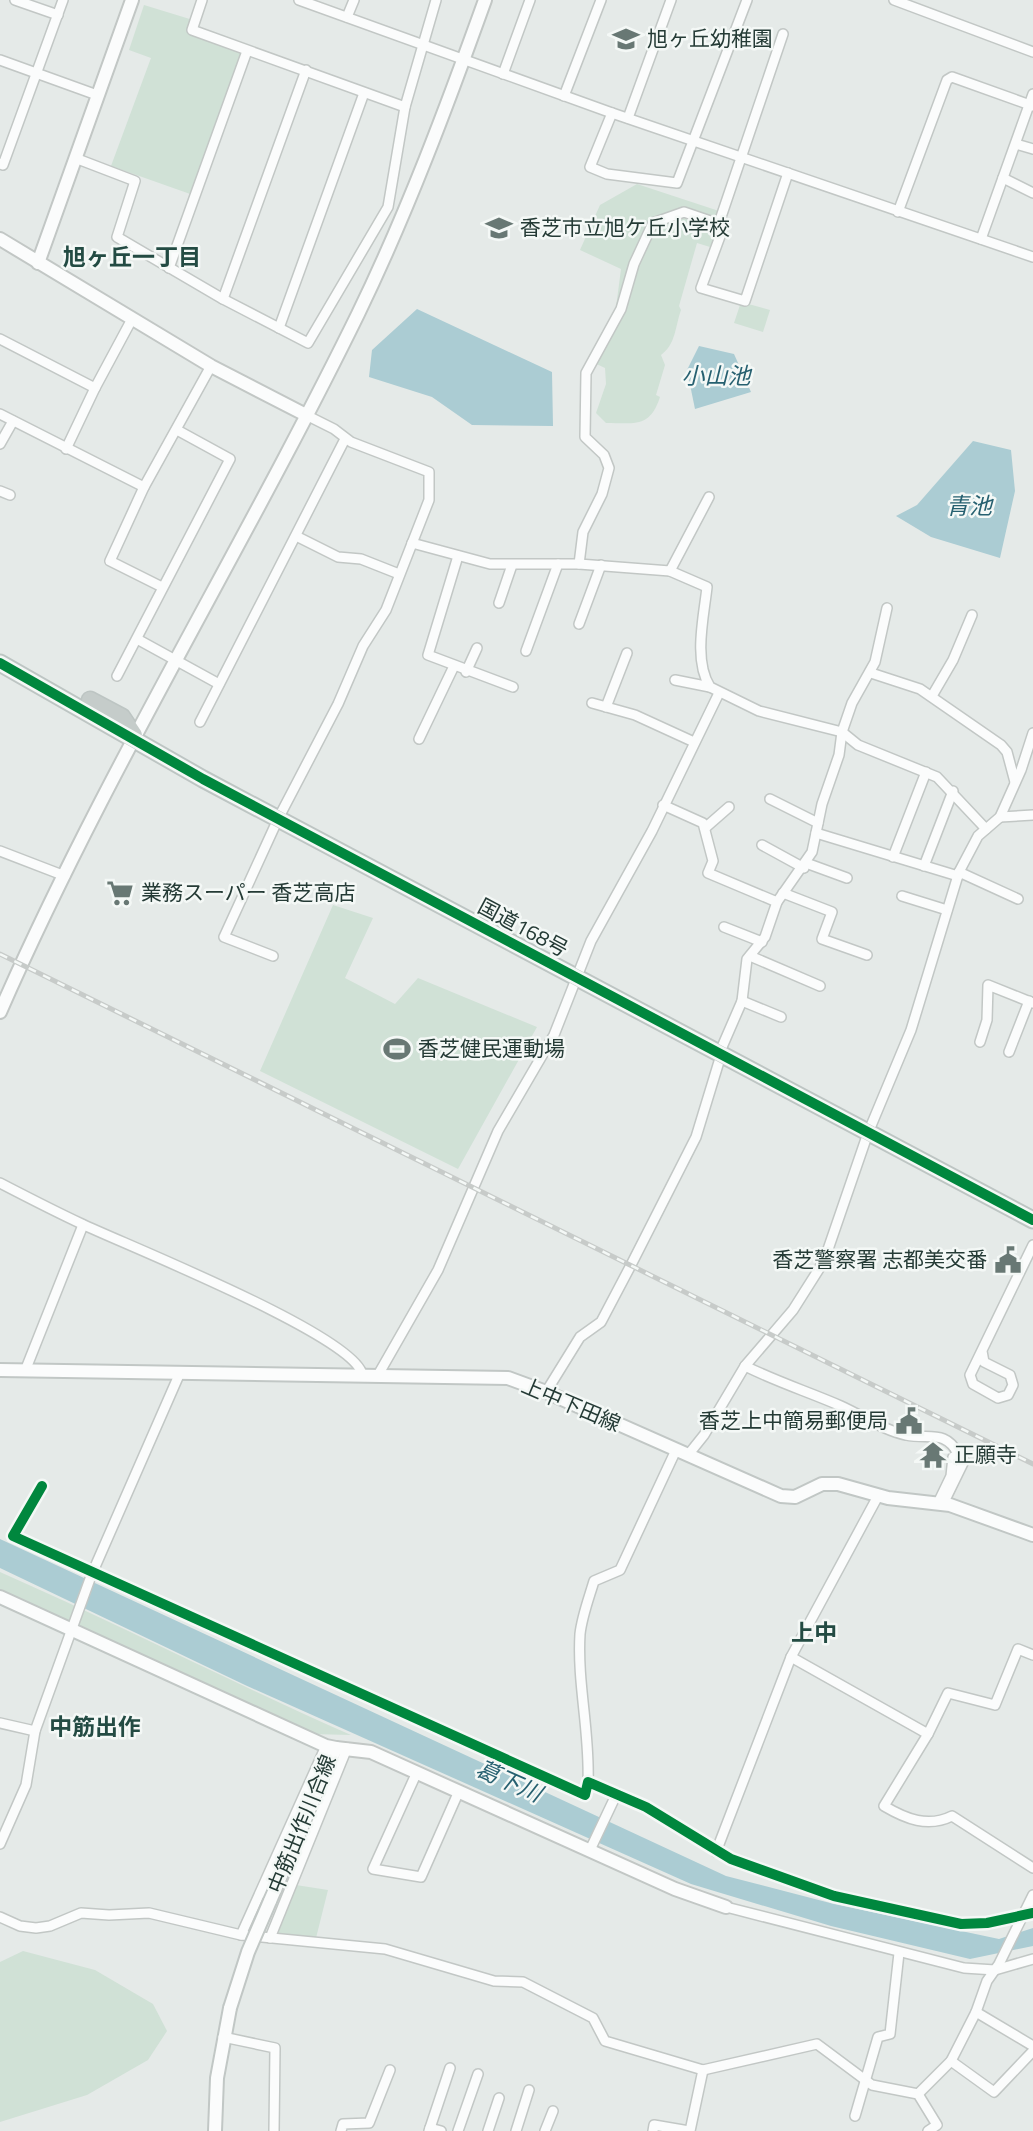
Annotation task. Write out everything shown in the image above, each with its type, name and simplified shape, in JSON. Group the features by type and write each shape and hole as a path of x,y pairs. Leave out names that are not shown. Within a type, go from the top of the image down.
{"highway":[{"name":"国道168号","path":"0,651 122,717 135,737"},
{"name":"国道168号","path":"0,663 135,737 203,779 1033,1220"}],"street":[{"path":"15,0 58,15"},
{"path":"0,164 3,165 63,0"},
{"path":"38,263 132,0"},
{"path":"202,0 192,30 405,107"},
{"path":"299,0 612,113 1033,257"},
{"path":"347,17 354,0"},
{"path":"75,158 135,181 117,237 223,299 308,343 352,264 376,230 388,207 405,107 436,0"},
{"path":"0,1012 116,770 306,415 384,257 485,0"},
{"path":"503,74 530,0"},
{"path":"564,96 601,0"},
{"path":"628,118 671,0"},
{"path":"612,113 590,167 607,174 677,183 747,0"},
{"path":"894,0 1033,52"},
{"path":"783,34 721,217 722,225 701,288 745,301 788,173"},
{"path":"169,268 247,51"},
{"path":"0,60 97,95"},
{"path":"223,299 306,70"},
{"path":"898,212 947,80 952,77 1031,105"},
{"path":"279,328 364,93"},
{"path":"981,239 1033,94"},
{"path":"1016,144 1033,149"},
{"path":"1003,178 1033,193"},
{"path":"579,564 583,532 602,494 609,468 604,455 585,437 585,383 589,366 621,309 634,264 653,223 684,212 722,225"},
{"path":"0,239 211,366 334,429 345,439 429,472 429,500 386,610 363,646 338,704 278,818 224,937 273,956"},
{"path":"65,449 132,319"},
{"path":"0,339 95,388"},
{"path":"162,587 110,561 144,487 211,366"},
{"path":"0,414 144,487"},
{"path":"0,444 13,421"},
{"path":"117,676 230,459 177,430"},
{"path":"200,722 345,439"},
{"path":"0,491 10,495"},
{"path":"670,571 709,496"},
{"path":"296,536 338,557 361,559 399,574"},
{"path":"412,543 490,564 579,564 670,571 707,587 701,643 706,681 710,687"},
{"path":"458,556 428,655 466,672 513,687"},
{"path":"526,652 558,564"},
{"path":"499,603 512,565"},
{"path":"579,624 601,565"},
{"path":"546,1392 580,1337 601,1322 696,1137 720,1054 742,1001 743,976 750,956 762,943 780,897 805,865 839,755 842,732 856,694 872,673 887,608"},
{"path":"932,696 959,647 972,615"},
{"path":"137,639 219,684"},
{"path":"466,672 477,648"},
{"path":"606,707 627,653"},
{"path":"419,739 454,666"},
{"path":"872,673 907,682 932,696 1007,752 1015,784"},
{"path":"676,680 710,687 772,716 842,732 858,745 926,772 953,792 986,829"},
{"path":"377,1375 438,1270 492,1142 522,1085 554,1035 575,978 719,693"},
{"path":"592,703 635,715 694,742"},
{"path":"42,1486 13,1536 92,1575 585,1795 588,1782 588,1728 580,1659 583,1617 594,1581 620,1570 682,1452 704,1436 745,1366 793,1310 824,1261 868,1133 911,1030 959,874 973,845 1000,817 1033,733"},
{"path":"893,858 926,772"},
{"path":"924,866 953,792"},
{"path":"769,799 817,828 893,858 959,874 1018,899"},
{"path":"663,805 703,822 713,862 708,873 832,912 822,939 867,956"},
{"path":"705,828 729,807"},
{"path":"1000,817 1033,815"},
{"path":"762,845 805,865 847,878"},
{"path":"0,851 65,876"},
{"path":"902,896 947,910"},
{"path":"724,927 762,943"},
{"path":"750,956 820,985"},
{"path":"980,1042 987,1020 988,985 1031,1002 1009,1052"},
{"path":"742,1001 781,1017"},
{"path":"0,1184 83,1225 214,1280 339,1349 361,1369 362,1374"},
{"path":"25,1371 83,1225"},
{"path":"982,1351 985,1363 1010,1375 1013,1385 1008,1395 998,1398 973,1384 970,1375 1033,1245"},
{"path":"745,1366 789,1388 809,1392 906,1435 936,1434 953,1444 964,1461 940,1503"},
{"name":"上中下田線","path":"0,1370 179,1375 362,1374 490,1377 526,1384 546,1392 788,1498 830,1483 878,1496 940,1503 1033,1535"},
{"path":"0,1844 26,1785 35,1731 71,1629 179,1375"},
{"path":"716,1852 791,1657 878,1496"},
{"name":"中筋出作川合線","path":"0,1597 336,1747 241,1971 223,2037 216,2078 215,2131"},
{"path":"1033,1655 1018,1649 995,1705 948,1693 928,1734 884,1806 904,1818 937,1823 952,1816 1033,1868"},
{"path":"791,1657 928,1734"},
{"path":"0,1723 35,1731"},
{"path":"336,1747 371,1752 591,1848 675,1889 726,1907 964,1968 997,1967 1033,1959"},
{"path":"242,1935 336,1747"},
{"path":"270,1938 336,1747"},
{"path":"417,1772 373,1869 421,1877 459,1791"},
{"path":"588,1782 646,1807 716,1852 751,1868 834,1896 950,1923 980,1924 1033,1913"},
{"path":"591,1848 617,1793"},
{"path":"918,2094 951,2061 976,2012 987,1981 997,1967 1020,1915 1033,1895"},
{"path":"0,1917 20,1926 36,1928 50,1926 81,1913 149,1913 242,1935 385,1948 494,1981 523,1982 593,2018 605,2041 703,2070 817,2044 872,2085 918,2094 937,2125 928,2131"},
{"path":"855,2116 878,2037 890,2034 899,1953"},
{"path":"976,2012 1033,2046"},
{"path":"223,2037 275,2048 274,2131"},
{"path":"951,2061 994,2092 1033,2051"},
{"path":"441,2131 430,2129 450,2068"},
{"path":"341,2131 342,2124 369,2123 390,2070"},
{"path":"653,2131 654,2125 690,2131 703,2070"},
{"path":"458,2131 478,2074"},
{"path":"516,2131 529,2090"},
{"path":"488,2131 499,2098"},
{"path":"545,2131 553,2111"}],"green space":[{"path":"144,5 193,20 190,31 245,52 193,195 111,166 151,58 129,50"},
{"path":"637,184 719,211 718,231 710,247 697,243 679,306 681,310 674,335 670,346 661,355 665,365 656,395 660,397 656,407 640,422 606,423 596,413 606,384 605,368 588,360 615,315 621,269 580,250 600,205"},
{"path":"741,302 770,310 763,332 734,323"},
{"name":"香芝健民運動場","path":"333,905 373,918 345,978 395,1004 418,978 537,1027 458,1169 260,1071"},
{"path":"0,1572 351,1735 311,1734 0,1593"},
{"path":"296,1885 328,1890 316,1938 275,1934"},
{"path":"23,1951 95,1970 153,2004 167,2031 148,2060 87,2095 0,2122 0,1962"}],"water":[{"path":"417,309 552,372 553,426 472,425 432,397 369,377 372,350"},
{"name":"小山池","path":"699,346 734,354 751,392 695,409 687,370"},
{"name":"青池","path":"973,441 1011,450 1015,491 1000,558 931,537 896,516 917,505"},
{"name":"葛下川","path":"0,1539 726,1876 834,1904 999,1939 1033,1928 1033,1946 970,1959 831,1926 691,1884 245,1685 0,1568"}],"railway":[{"path":"0,954 1033,1464"}],"cycle path":[{"path":"0,663 203,779 1033,1220"},
{"path":"42,1486 13,1536 585,1795 588,1782 646,1807 731,1859 834,1896 961,1924 987,1923 1033,1913"}],"place":[{"name":"旭ヶ丘幼稚園","path":"626,39"},
{"name":"香芝市立旭ケ丘小学校","path":"499,228"},
{"name":"業務スーパー 香芝高店","path":"120,893"},
{"name":"香芝健民運動場","path":"397,1049"},
{"name":"香芝警察署 志都美交番","path":"1008,1260"},
{"name":"香芝上中簡易郵便局","path":"909,1421"},
{"name":"正願寺","path":"933,1455"}],"district":[{"name":"旭ヶ丘一丁目","path":"132,257"},
{"name":"上中","path":"814,1633"},
{"name":"中筋出作","path":"95,1727"}]}
